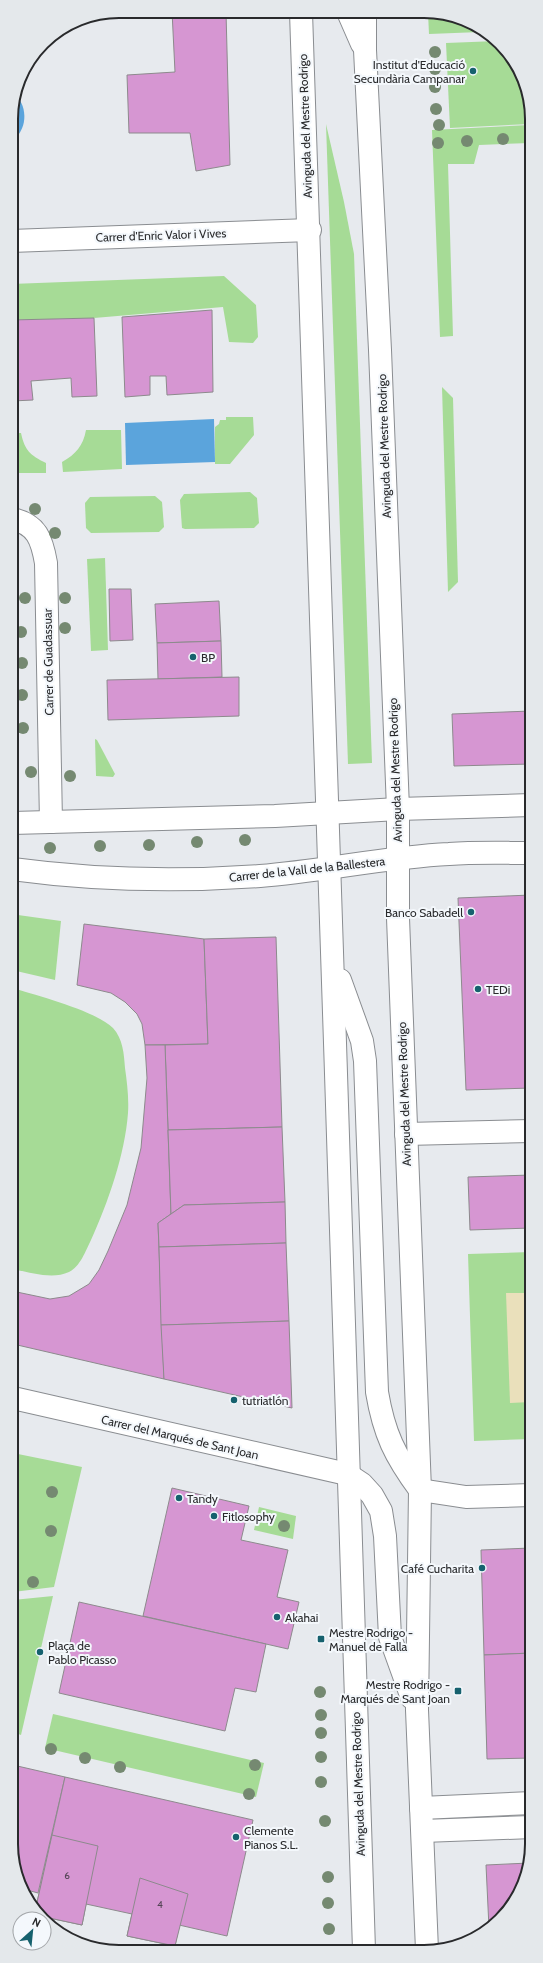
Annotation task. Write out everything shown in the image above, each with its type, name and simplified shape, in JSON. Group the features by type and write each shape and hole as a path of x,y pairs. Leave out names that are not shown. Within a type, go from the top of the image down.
{"main road":[{"name":"Avinguda del Mestre Rodrigo","path":"301,18 310,230 347,1412 347,1474 364,1945"},
{"name":"Avinguda del Mestre Rodrigo","path":"351,18 365,50"},
{"name":"Avinguda del Mestre Rodrigo","path":"365,18 365,50 380,350 398,809 397,860 420,1490 417,1710 427,1945"},
{"name":"Carrer d'Enric Valor i Vives","path":"18,241 310,230"},
{"name":"Carrer de Guadassuar","path":"18,520 33,528 42,543 46,563 51,822"},
{"path":"18,823 275,816 328,812 525,805"},
{"name":"Carrer de la Vall de la Ballestera","path":"18,870 48,874 116,878 185,879 259,876 448,854 525,853"},
{"name":"Avinguda del Mestre Rodrigo","path":"333,959 362,1041 365,1061 380,1412 385,1430 393,1449 420,1490"},
{"path":"406,1134 525,1131"},
{"name":"Carrer del Marqués de Sant Joan","path":"18,1399 347,1474"},
{"name":"Avinguda del Mestre Rodrigo","path":"347,1474 362,1484 372,1495 381,1511 384,1536 390,1637 417,1710"},
{"path":"420,1490 466,1497 525,1495"},
{"path":"421,1808 525,1803"},
{"path":"422,1831 525,1827"}],"green space":[{"path":"428,18 450,21 474,32 429,34"},
{"path":"488,41 495,48 508,63 520,87 525,113 525,124 450,128 446,43"},
{"path":"326,124 354,254 372,763 348,764"},
{"path":"525,125 525,143 479,145 474,164 448,164 453,336 440,337 432,130"},
{"path":"224,276 256,305 258,337 253,343 229,342 223,307 94,318 18,320 18,284"},
{"path":"442,387 453,398 458,582 448,592"},
{"path":"226,417 253,417 254,435 230,464 215,464 215,427 219,424 220,420 226,420"},
{"path":"86,430 121,430 122,469 63,472 62,462 71,456 81,445"},
{"path":"18,433 21,433 24,444 29,452 46,463 46,473 18,473"},
{"path":"250,492 257,498 259,523 254,528 182,528 180,500 184,494"},
{"path":"155,496 162,502 164,527 159,532 91,533 86,528 85,503 90,497"},
{"path":"105,558 108,650 91,651 87,559"},
{"path":"95,739 97,740 115,774 113,777 96,776"},
{"path":"18,915 61,921 55,980 18,971"},
{"path":"18,990 80,1010 105,1022 113,1028 121,1042 128,1090 126,1129 115,1178 104,1210 85,1253 73,1270 69,1272 55,1275 40,1275 18,1270"},
{"path":"525,1252 525,1439 474,1441 468,1254"},
{"path":"18,1454 82,1467 54,1587 18,1591"},
{"path":"259,1507 296,1516 293,1539 254,1530"},
{"path":"53,1596 21,1735 18,1734 18,1600"},
{"path":"53,1714 264,1763 256,1797 45,1748"}],"sand":[{"path":"506,1293 525,1293 525,1402 510,1403"}],"water":[{"path":"20,100 24,112 23,126 18,134 18,113"},
{"path":"214,419 215,462 126,465 125,423"}],"building":[{"path":"172,18 226,18 230,165 196,171 190,133 129,133 127,75 175,72"},
{"path":"212,310 213,392 167,395 166,376 150,376 150,395 125,397 122,317"},
{"path":"94,318 97,396 72,397 71,378 31,381 33,400 18,401 18,320"},
{"path":"109,589 131,589 133,640 110,641"},
{"path":"219,601 221,641 157,643 155,604"},
{"path":"221,641 222,677 158,679 157,643"},
{"path":"239,677 239,716 108,720 107,680"},
{"path":"525,711 525,764 454,766 452,714"},
{"path":"525,895 525,1088 466,1090 458,898"},
{"path":"84,924 204,939 208,1044 145,1045 142,1024 137,1014 125,1002 111,993 77,985"},
{"path":"276,937 282,1127 168,1130 165,1045 208,1044 204,939"},
{"path":"145,1045 165,1045 171,1214 158,1223 164,1379 18,1345 18,1292 50,1299 69,1296 89,1284 99,1270 127,1205 141,1148 147,1078"},
{"path":"282,1127 285,1202 184,1205 171,1214 168,1130"},
{"path":"525,1175 525,1228 470,1230 468,1177"},
{"path":"285,1202 286,1243 159,1247 158,1223 184,1205"},
{"path":"286,1243 289,1321 161,1325 159,1247"},
{"path":"289,1321 292,1408 164,1379 161,1325"},
{"path":"172,1488 249,1506 241,1540 288,1550 277,1597 299,1602 288,1649 143,1616"},
{"path":"525,1548 525,1653 484,1655 481,1550"},
{"path":"79,1602 266,1644 256,1692 235,1688 225,1731 59,1693"},
{"path":"525,1653 525,1758 487,1759 484,1655"},
{"path":"18,1766 65,1777 38,1893 30,1891 21,1870 18,1850"},
{"path":"65,1777 253,1820 227,1936 179,1925 175,1945 170,1945 127,1936 132,1914 86,1904 82,1925 52,1919 52,1911 44,1911 37,1902"},
{"path":"52,1835 98,1846 82,1925 52,1919 52,1911 44,1911 37,1902"},
{"path":"523,1863 515,1888 508,1900 489,1921 486,1865"},
{"path":"140,1878 188,1894 175,1945 127,1936"}],"place":[{"name":"Institut d'Educació Secundària Campanar","path":"473,71"},
{"name":"BP","path":"193,657"},
{"name":"Banco Sabadell","path":"471,912"},
{"name":"TEDi","path":"478,989"},
{"name":"tutriatlón","path":"234,1400"},
{"name":"Tandy","path":"179,1498"},
{"name":"Fitlosophy","path":"214,1516"},
{"name":"Café Cucharita","path":"482,1568"},
{"name":"Akahai","path":"277,1617"},
{"name":"Mestre Rodrigo - Manuel de Falla","path":"321,1639"},
{"name":"Plaça de Pablo Picasso","path":"40,1652"},
{"name":"Mestre Rodrigo - Marqués de Sant Joan","path":"458,1691"},
{"name":"Clemente Pianos S.L.","path":"236,1837"}]}
